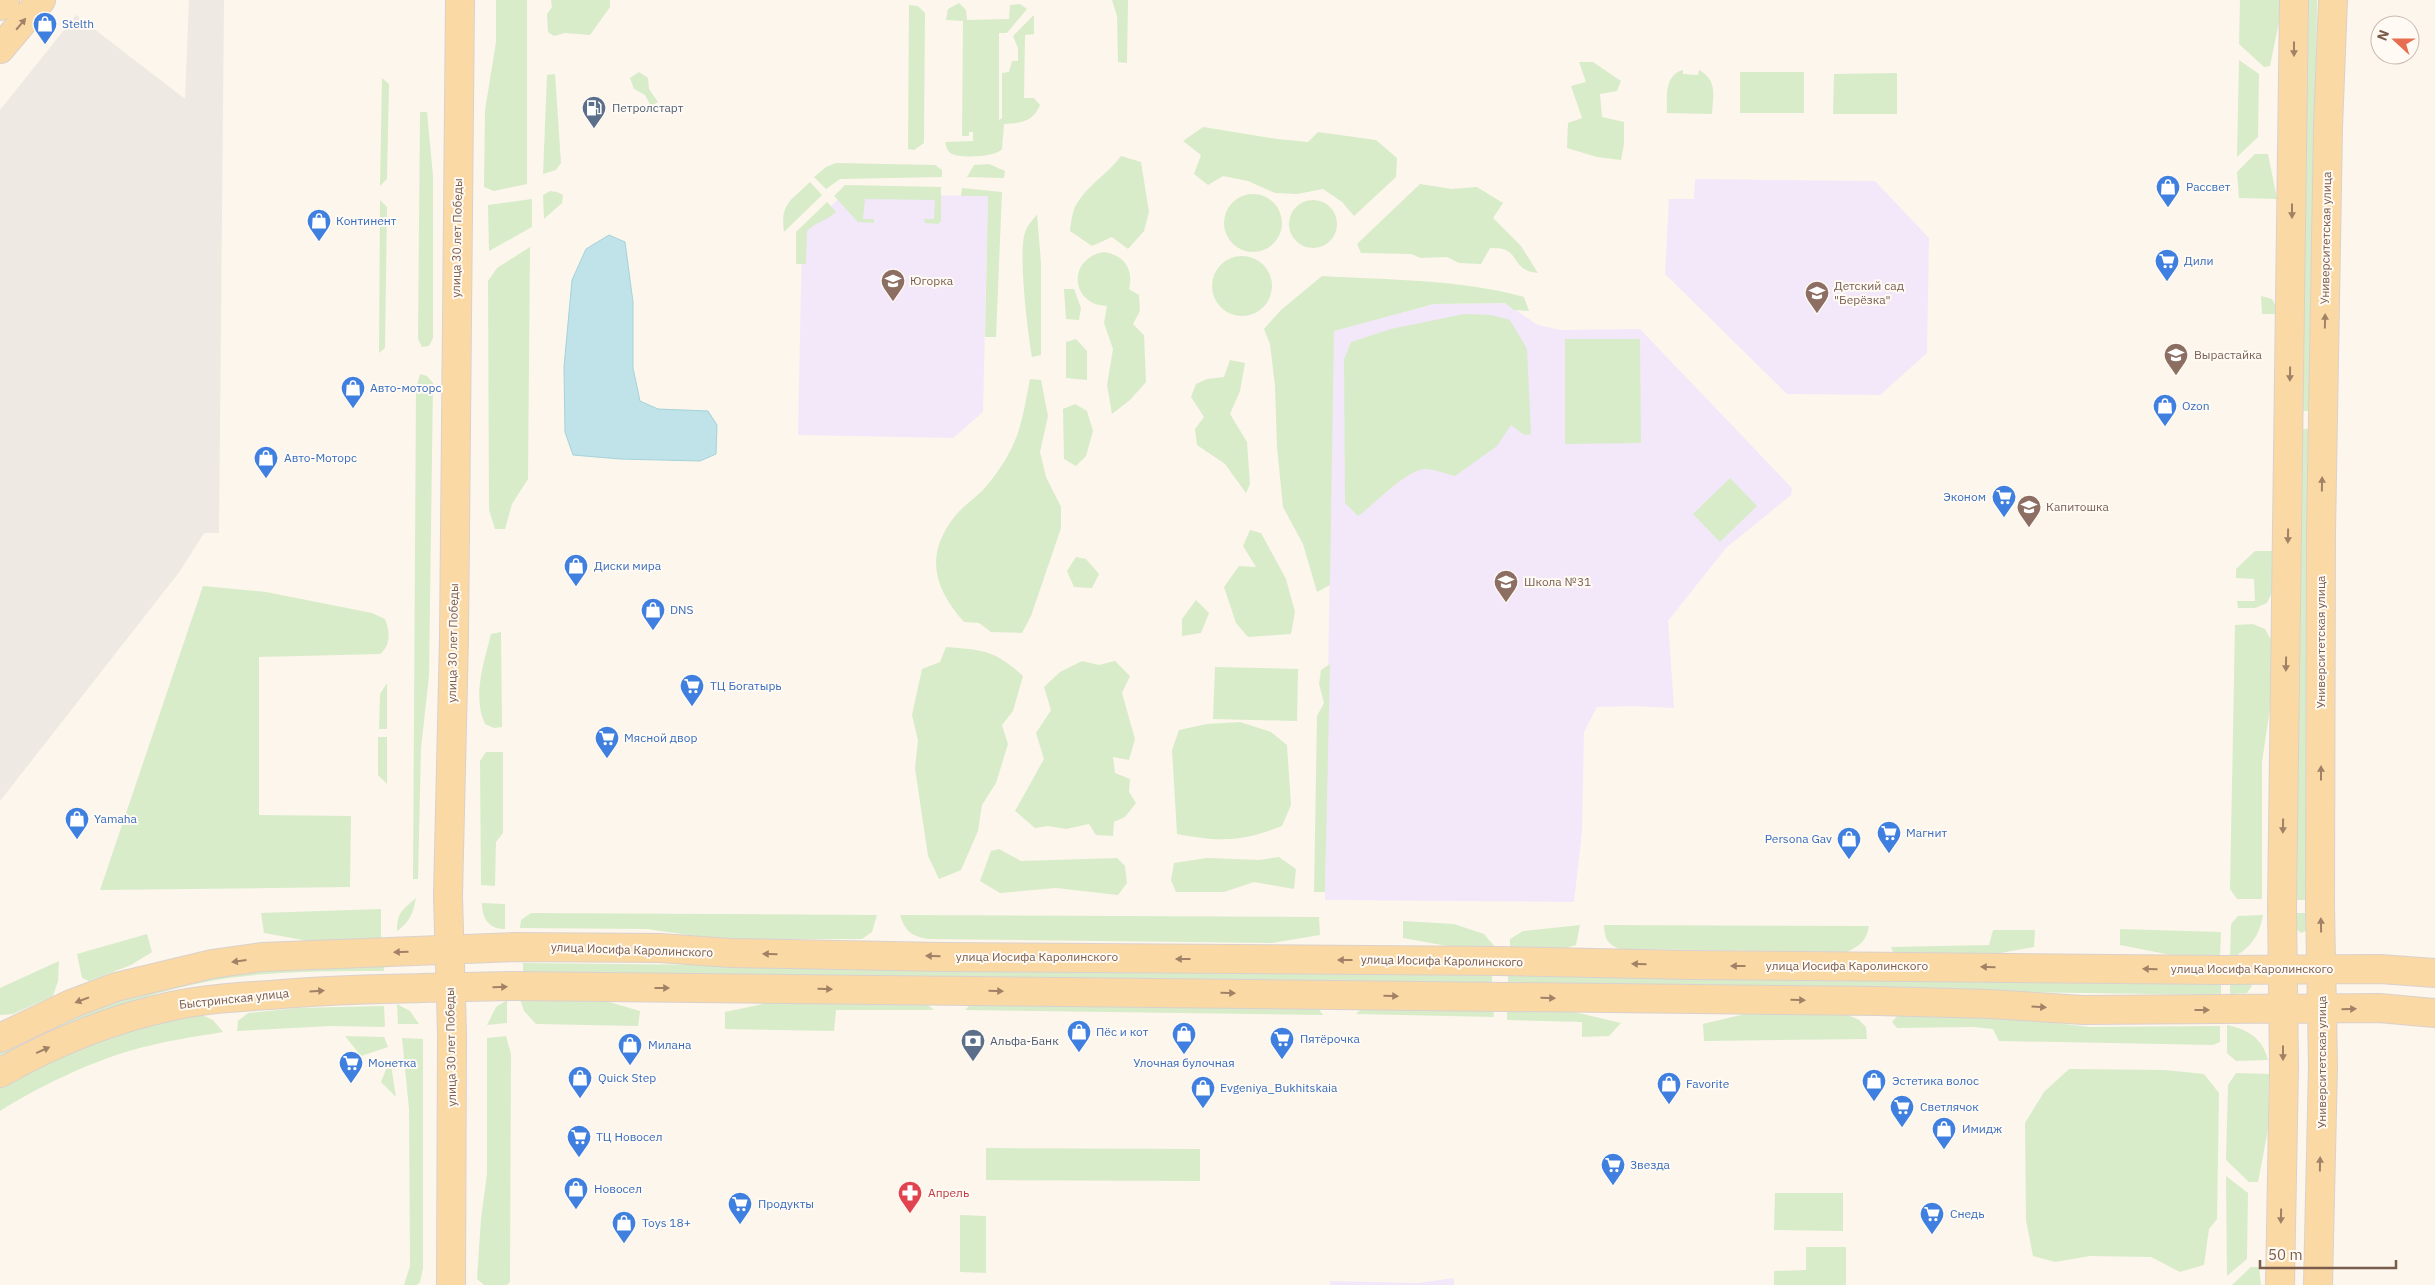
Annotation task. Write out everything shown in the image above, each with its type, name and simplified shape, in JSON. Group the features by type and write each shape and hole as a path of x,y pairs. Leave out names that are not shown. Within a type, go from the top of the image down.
{"main road":[{"path":"0,6 5,0"},
{"path":"0,49 41,0"},
{"name":"улица 30 лет Победы","path":"451,1285 451,988 448,896 454,618 460,0"},
{"path":"2280,1285 2283,1010 2282,907 2294,0"},
{"name":"Университетская улица","path":"2318,1285 2322,1009 2322,532 2328,128 2332,0"},
{"name":"улица Иосифа Каролинского","path":"450,950 514,947 660,948 731,953 942,957 2380,969 2435,973"},
{"path":"0,1038 71,1004 116,987 212,964 262,957 450,950"},
{"path":"451,988 1259,993 1877,1001 1990,1004 2083,1010 2379,1008 2435,1013"},
{"name":"Быстринская улица","path":"0,1073 38,1052 98,1026 172,1006 216,999 325,990 451,988"}],"shaded area":[{"path":"189,0 224,0 219,533 204,533 180,571 0,801 0,110 76,15 185,99"},
{"name":"Детский сад \"Берёзка\"","path":"1695,179 1875,181 1929,238 1927,353 1880,395 1787,394 1665,274 1669,199 1694,199"},
{"name":"Югорка","path":"843,194 988,196 983,412 953,438 798,435 802,235"},
{"name":"Школа №31","path":"1505,303 1538,325 1561,330 1640,329 1792,488 1791,495 1726,548 1668,621 1674,708 1597,707 1584,732 1582,832 1574,902 1325,900 1333,331 1434,304"},
{"path":"1454,1278 1454,1285 1330,1285 1330,1281 1418,1283"}],"green space":[{"path":"496,0 527,0 527,184 494,191 484,187 485,110 496,42"},
{"path":"551,0 610,0 610,7 590,35 565,33 554,36 548,32 547,14 552,7"},
{"path":"1112,0 1128,0 1127,63 1118,62 1117,16"},
{"path":"2240,0 2280,0 2280,17 2270,66 2264,67 2239,44"},
{"path":"2304,0 2317,0 2313,411 2300,411"},
{"path":"959,3 966,10 967,20 1009,19 1010,5 1020,4 1027,9 1007,33 999,33 999,120 1002,118 1002,73 1009,72 1012,61 1018,61 1018,48 1013,36 1034,15 1034,34 1025,35 1024,98 1034,98 1040,105 1030,118 1016,123 1004,124 1002,149 993,154 955,155 949,152 945,142 973,141 973,132 969,132 969,136 962,136 963,21 946,20 948,9"},
{"path":"909,5 918,6 925,13 924,143 914,150 908,149"},
{"path":"2239,60 2259,74 2258,137 2237,157"},
{"path":"1579,62 1593,62 1621,81 1617,91 1600,94 1602,117 1624,122 1624,144 1621,160 1597,157 1567,148 1568,123 1582,118 1571,86 1586,82"},
{"path":"1683,70 1683,74 1698,75 1699,70 1712,83 1712,114 1667,113 1668,87 1672,77"},
{"path":"639,72 648,78 649,89 658,102 651,106 645,95 634,89 630,78"},
{"path":"1740,72 1804,72 1804,113 1740,113"},
{"path":"1897,73 1897,114 1833,114 1834,74"},
{"path":"555,74 561,163 556,170 543,174 547,75"},
{"path":"382,78 389,84 387,179 380,186"},
{"path":"420,112 427,112 433,176 433,338 429,346 422,347 418,339"},
{"path":"1203,127 1308,142 1318,132 1376,140 1397,158 1396,177 1354,216 1342,202 1323,189 1297,194 1275,193 1248,181 1223,176 1208,185 1194,174 1201,155 1183,141"},
{"path":"2255,154 2268,154 2277,199 2239,198 2237,172"},
{"path":"1121,156 1141,162 1149,212 1144,231 1128,249 1112,237 1092,246 1070,231 1074,211 1086,191"},
{"path":"836,163 935,165 942,170 942,177 840,179 826,189 814,177 826,167"},
{"path":"989,164 1005,171 1004,178 967,177 974,165"},
{"path":"810,182 822,195 784,232 785,208"},
{"path":"1420,184 1452,189 1477,187 1503,203 1493,218 1521,246 1538,273 1530,272 1521,267 1510,252 1499,248 1490,248 1481,264 1459,263 1447,257 1421,258 1411,254 1361,253 1357,244"},
{"path":"845,185 941,187 941,221 938,224 925,223 924,219 934,219 935,200 865,199 863,219 874,219 874,223 858,222 834,196"},
{"path":"962,188 1002,192 996,337 985,337 988,196 961,196"},
{"path":"550,191 563,195 562,203 544,219 543,195"},
{"path":"1253,194 1264,196 1274,202 1280,212 1282,223 1280,234 1274,244 1264,250 1253,252 1242,250 1232,244 1226,234 1224,223 1226,212 1232,202 1242,196"},
{"path":"532,199 532,227 489,251 488,205"},
{"path":"380,200 387,207 385,348 379,353"},
{"path":"1308,200 1318,200 1330,207 1337,219 1337,229 1330,241 1318,248 1308,248 1300,244 1293,237 1289,229 1289,219 1293,211 1300,204"},
{"path":"827,202 836,212 807,231 806,264 796,264 796,232"},
{"path":"1037,214 1041,263 1041,355 1032,357 1024,292 1023,254 1026,230"},
{"path":"530,247 528,479 512,504 505,529 495,529 489,510 488,281 497,268"},
{"path":"1104,252 1117,256 1129,269 1129,289 1139,295 1140,311 1133,324 1144,335 1146,382 1130,400 1112,414 1107,385 1113,349 1104,323 1107,306 1095,304 1086,298 1080,290 1078,281 1079,271 1084,263 1092,256"},
{"path":"1242,256 1258,261 1263,265 1267,270 1272,286 1267,302 1263,307 1258,311 1242,316 1226,311 1221,307 1217,302 1212,286 1217,270 1221,265 1226,261"},
{"path":"1322,276 1424,281 1499,291 1524,297 1529,311 1514,310 1505,303 1434,304 1334,331 1330,585 1317,592 1303,544 1283,507 1277,447 1275,386 1270,344 1264,329 1281,310"},
{"path":"1064,289 1074,289 1081,308 1079,320 1066,319"},
{"path":"2261,296 2272,299 2278,314 2262,314"},
{"path":"1464,314 1491,315 1510,320 1527,349 1531,434 1524,435 1511,425 1497,446 1455,476 1429,469 1417,471 1400,481 1358,516 1345,503 1344,359 1351,342 1391,329"},
{"path":"1076,339 1087,351 1087,380 1066,378 1066,342"},
{"path":"1565,339 1640,339 1641,443 1565,444"},
{"path":"1230,360 1245,363 1240,391 1230,414 1247,442 1250,484 1246,493 1225,464 1197,445 1195,429 1204,417 1191,397 1196,384 1207,379 1224,377"},
{"path":"420,374 427,376 433,383 429,676 421,748 418,879 413,879 416,389"},
{"path":"1030,379 1041,380 1048,416 1040,452 1046,477 1061,507 1061,528 1031,616 1022,633 991,632 979,623 964,622 954,609 940,584 936,558 945,530 961,509 986,486 1009,453 1020,426"},
{"path":"1075,404 1087,411 1093,431 1086,456 1076,466 1064,459 1063,409"},
{"path":"2298,429 2311,429 2309,900 2296,900"},
{"path":"1730,478 1757,506 1720,542 1693,514"},
{"path":"1250,530 1261,533 1286,579 1295,612 1291,634 1248,637 1236,623 1224,587 1239,566 1256,567 1243,546"},
{"path":"2255,551 2274,551 2273,590 2267,603 2255,608 2238,608 2237,601 2255,601 2254,579 2236,578 2236,569"},
{"path":"1076,557 1086,559 1099,574 1092,588 1074,587 1067,571"},
{"path":"203,586 266,592 372,613 385,619 388,629 388,642 380,654 259,657 259,815 351,816 350,887 100,890"},
{"path":"1196,600 1209,613 1201,633 1182,636 1182,619"},
{"path":"2253,624 2265,629 2273,643 2272,695 2262,762 2262,899 2237,899 2230,889 2235,625"},
{"path":"501,632 502,727 494,728 485,724 479,702 479,691 491,634"},
{"path":"946,647 970,649 996,656 1023,676 1013,711 1002,725 1008,744 996,783 982,805 978,831 961,870 939,879 928,856 915,768 918,740 912,715 922,669 940,662"},
{"path":"1082,661 1099,665 1115,661 1130,676 1122,693 1135,739 1129,760 1113,757 1115,773 1130,779 1129,792 1136,803 1125,817 1114,822 1113,836 1096,835 1089,824 1066,829 1048,826 1035,828 1015,811 1044,759 1036,733 1051,710 1044,687 1060,672"},
{"path":"1330,664 1325,892 1314,892 1317,716 1324,703 1319,684 1321,670"},
{"path":"1215,667 1298,669 1297,721 1213,719"},
{"path":"387,683 387,729 379,729 380,694"},
{"path":"1240,722 1271,732 1287,745 1291,805 1282,826 1255,835 1230,839 1177,834 1172,750 1179,730 1207,724"},
{"path":"378,737 387,737 387,784 378,775"},
{"path":"486,752 503,752 503,833 496,842 495,886 481,885 480,761"},
{"path":"999,849 1021,861 1117,858 1125,866 1127,883 1118,895 1056,888 1000,893 980,881 991,851"},
{"path":"1279,857 1296,869 1294,889 1254,882 1224,892 1176,892 1171,880 1174,863 1207,858 1259,860"},
{"path":"416,898 410,917 397,931 401,912"},
{"path":"482,903 505,904 505,929 499,929 488,922 483,914"},
{"path":"381,909 381,941 314,942 264,933 261,913"},
{"path":"531,913 877,915 872,932 862,939 717,939 647,929 520,928 521,920"},
{"path":"2295,913 2308,913 2308,930 2301,933 2295,928"},
{"path":"900,915 1319,917 1320,935 1272,943 928,939 909,932"},
{"path":"2263,915 2259,930 2252,942 2243,951 2230,959 2231,924 2238,916"},
{"path":"1403,921 1454,924 1484,934 1495,947 1453,947 1403,938"},
{"path":"1580,925 1576,945 1562,949 1510,948 1510,939 1523,931"},
{"path":"1604,925 1869,926 1862,942 1847,952 1621,949 1613,946 1608,941"},
{"path":"2120,929 2221,932 2220,957 2171,955 2120,945"},
{"path":"1993,930 2035,930 2034,947 1989,955 1899,954 1893,952 1891,947 1989,945"},
{"path":"147,934 152,952 131,965 89,981 82,978 77,954"},
{"path":"59,961 58,981 53,996 13,1014 0,1015 0,988"},
{"path":"383,961 384,971 267,974 229,978 169,990 82,1019 0,1059 0,1053 79,1014 128,996 227,973"},
{"path":"523,963 1492,973 1492,985 523,975"},
{"path":"1508,973 2221,983 2221,995 1508,985"},
{"path":"2230,981 2245,981 2252,986 2247,993 2230,994"},
{"path":"520,999 609,1002 640,1011 638,1026 536,1024 524,1011"},
{"path":"507,1000 507,1023 487,1025 496,1007"},
{"path":"973,1002 1318,1008 1323,1015 965,1010"},
{"path":"767,1003 928,1005 934,1010 836,1010 834,1031 725,1029 725,1012"},
{"path":"397,1004 410,1011 419,1024 398,1024"},
{"path":"384,1006 385,1027 331,1026 237,1031 238,1021 248,1013 296,1008"},
{"path":"1365,1006 1493,1008 1494,1017 1356,1014"},
{"path":"1507,1010 1570,1011 1621,1023 1609,1036 1582,1037 1582,1022 1507,1020"},
{"path":"1749,1013 1848,1015 1859,1020 1866,1027 1867,1039 1704,1041 1703,1024"},
{"path":"200,1014 213,1020 223,1032 152,1045 96,1062 30,1093 0,1111 0,1087 56,1057 170,1016"},
{"path":"1897,1016 1997,1016 2090,1027 2220,1026 2220,1042 2213,1045 1999,1041 1993,1029 1973,1027 1897,1028 1892,1022"},
{"path":"2227,1025 2248,1032 2258,1040 2268,1060 2236,1061 2227,1053"},
{"path":"345,1036 384,1037 388,1047 361,1056"},
{"path":"506,1036 511,1054 510,1282 507,1285 484,1285 477,1279 481,1219 487,1174 487,1038"},
{"path":"402,1038 423,1039 423,1268 420,1282 417,1285 404,1285 410,1266 409,1109"},
{"path":"390,1059 396,1097 381,1082"},
{"path":"2069,1069 2165,1070 2204,1074 2219,1093 2217,1219 2209,1229 2204,1265 2180,1272 2151,1257 2090,1256 2055,1262 2033,1256 2026,1220 2025,1123 2044,1092"},
{"path":"2236,1073 2269,1074 2268,1130 2258,1182 2249,1182 2226,1160 2228,1085"},
{"path":"986,1148 1200,1149 1200,1181 986,1180"},
{"path":"2226,1176 2248,1193 2247,1259 2227,1276"},
{"path":"1775,1193 1843,1193 1843,1231 1774,1230"},
{"path":"960,1215 986,1216 986,1273 960,1272"},
{"path":"1806,1247 1846,1247 1846,1285 1774,1285 1774,1271 1806,1270"},
{"path":"2251,1267 2259,1267 2261,1285 2232,1285"}],"water":[{"path":"609,235 625,242 633,302 633,368 640,401 658,409 708,411 717,425 716,454 700,461 620,459 573,455 565,432 564,367 572,280 586,249"}],"place":[{"name":"Stelth","path":"45,45"},
{"name":"Петролстарт","path":"594,129"},
{"name":"Рассвет","path":"2168,208"},
{"name":"Континент","path":"319,242"},
{"name":"Дили","path":"2167,282"},
{"name":"Югорка","path":"893,302"},
{"name":"Детский сад \"Берёзка\"","path":"1817,314"},
{"name":"Вырастайка","path":"2176,376"},
{"name":"Авто-моторс","path":"353,409"},
{"name":"Ozon","path":"2165,427"},
{"name":"Авто-Моторс","path":"266,479"},
{"name":"Эконом","path":"2004,518"},
{"name":"Капитошка","path":"2029,528"},
{"name":"Диски мира","path":"576,587"},
{"name":"Школа №31","path":"1506,603"},
{"name":"DNS","path":"653,631"},
{"name":"ТЦ Богатырь","path":"692,707"},
{"name":"Мясной двор","path":"607,759"},
{"name":"Yamaha","path":"77,840"},
{"name":"Магнит","path":"1889,854"},
{"name":"Persona Gav","path":"1849,860"},
{"name":"Пёс и кот","path":"1079,1053"},
{"name":"Улочная булочная","path":"1184,1055"},
{"name":"Пятёрочка","path":"1282,1060"},
{"name":"Альфа-Банк","path":"973,1062"},
{"name":"Милана","path":"630,1066"},
{"name":"Монетка","path":"351,1084"},
{"name":"Quick Step","path":"580,1099"},
{"name":"Эстетика волос","path":"1874,1102"},
{"name":"Favorite","path":"1669,1105"},
{"name":"Evgeniya_Bukhitskaia","path":"1203,1109"},
{"name":"Светлячок","path":"1902,1128"},
{"name":"Имидж","path":"1944,1150"},
{"name":"ТЦ Новосел","path":"579,1158"},
{"name":"Звезда","path":"1613,1186"},
{"name":"Новосел","path":"576,1210"},
{"name":"Апрель","path":"910,1214"},
{"name":"Продукты","path":"740,1225"},
{"name":"Снедь","path":"1932,1235"},
{"name":"Toys 18+","path":"624,1244"}]}
